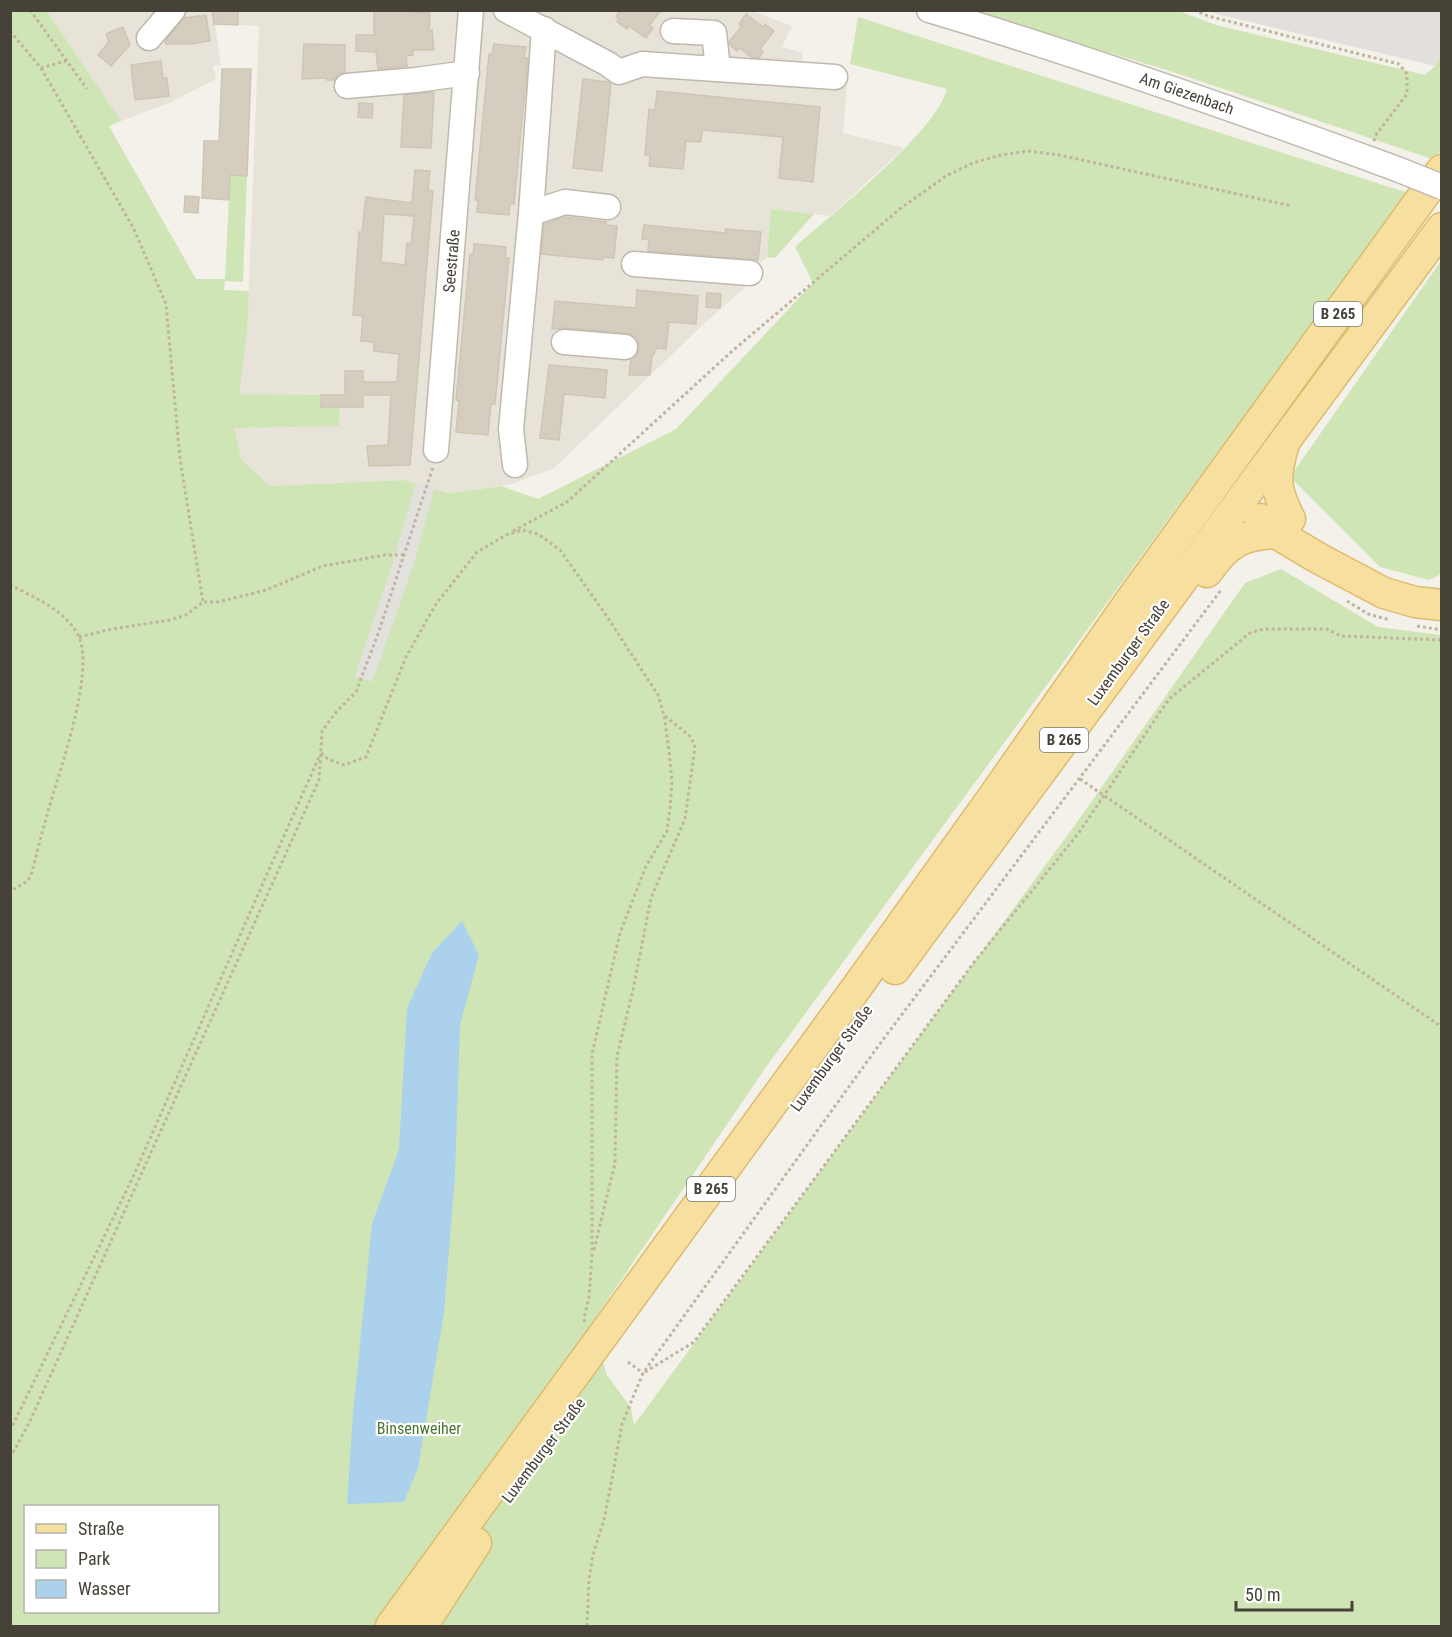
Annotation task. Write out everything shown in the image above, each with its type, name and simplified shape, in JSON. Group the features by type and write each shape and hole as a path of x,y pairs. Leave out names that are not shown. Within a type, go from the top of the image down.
{"main road":[{"name":"B 265","path":"1128,604 1442,170"},
{"path":"1244,494 1241,479 1245,468 1412,239 1442,188"},
{"name":"B 265","path":"1244,494 1442,228"},
{"name":"B 265","path":"1286,438 1276,479 1283,526 1335,557 1346,585 1374,588 1399,598 1442,605"},
{"path":"884,984 925,949 947,924 1220,554 1240,539 1283,526 1264,499 1252,494 1233,494 1220,500 1164,571 1128,604"},
{"name":"Luxemburger Straße","path":"422,1626 486,1527 701,1238 884,984 1244,494"},
{"name":"Luxemburger Straße","path":"392,1626 857,987 1128,604"}],"street":[{"path":"149,38 173,10"},
{"name":"Seestraße","path":"436,450 471,10"},
{"path":"506,10 619,72 642,64 835,77"},
{"name":"Am Giezenbach","path":"929,10 1040,44 1264,120 1442,188"},
{"path":"515,465 511,429 531,213 544,29"},
{"path":"674,31 714,33 718,69"},
{"path":"347,86 416,80 467,72"},
{"path":"531,213 565,202 608,207"},
{"path":"634,264 750,273"},
{"path":"564,342 625,347"}],"path":[{"path":"30,10 87,88"},
{"path":"1194,10 1208,16 1399,64 1407,74 1407,94 1375,136 1376,145"},
{"path":"10,31 40,68 134,229 166,304 180,459 203,602"},
{"path":"40,68 66,61"},
{"path":"321,753 328,759 344,765 366,757 406,657 436,604 477,552 567,502 730,353 902,208 946,176 973,162 1001,155 1029,152 1059,155 1292,206"},
{"path":"10,1458 29,1423 319,780 322,731 337,711 356,692 404,555 436,450"},
{"path":"506,535 522,530 538,534 560,550 658,695 664,715 669,751 672,782 667,831 646,866 620,933 592,1054 592,1257 589,1297 584,1318 585,1326"},
{"path":"79,637 112,629 170,620 186,615 203,602 218,602 266,590 323,566 385,555 404,555"},
{"path":"10,585 43,602 66,620 79,637 82,658 71,740 32,872 28,881 10,891"},
{"path":"1346,585 1368,614 1401,622"},
{"path":"587,1626 589,1579 593,1555 605,1516 622,1424 643,1373 879,1044 1224,586"},
{"path":"1412,625 1442,630"},
{"path":"643,1373 694,1342 975,961 1078,834 1169,699 1250,633 1264,629 1327,628 1341,636 1442,640"},
{"path":"592,1257 615,1163 617,1056 651,898 685,819 695,747 691,737 664,715"},
{"path":"10,1431 132,1179 321,753"},
{"path":"1080,779 1442,1027"},
{"path":"628,1362 643,1373"}],"shaded area":[{"path":"47,11 753,11 792,26 782,47 803,53 800,68 848,72 843,133 904,148 830,216 772,209 767,257 755,268 753,280 709,319 554,468 512,484 448,493 404,480 270,486 241,459 235,428 339,425 339,395 238,394 247,333 259,26 215,24 221,65 213,66 216,79 169,103 121,121"},
{"path":"1204,11 1441,11 1441,56 1435,66"},
{"path":"416,484 435,485 414,564 372,682 355,676"}],"green space":[{"path":"11,11 47,11 121,121 109,126 196,279 225,279 230,175 247,176 243,282 225,281 224,290 249,291 247,333 239,394 340,395 339,426 235,428 241,459 270,486 404,480 448,493 501,486 538,499 676,429 813,283 795,247 904,149 939,107 947,89 850,64 858,17 1408,193 766,1067 596,1317 593,1332 607,1375 631,1408 634,1425 1080,818 1245,583 1281,569 1378,627 1441,635 1441,1626 11,1626"},
{"path":"969,11 1179,11 1216,25 1425,75 1435,66 1441,56 1441,150 1435,160 1167,70"},
{"path":"771,209 814,214 775,258 767,257"},
{"path":"1441,261 1441,574 1429,580 1380,567 1290,477"}],"water":[{"name":"Binsenweiher","path":"462,921 479,955 460,1025 455,1176 444,1313 418,1468 404,1502 347,1504 353,1414 372,1224 399,1149 407,1008 432,953"}],"building":[{"path":"212,10 238,10 238,25 214,24"},
{"path":"380,10 430,13 429,30 432,30 434,50 413,50 413,55 406,56 407,66 378,69 376,52 356,51 356,35 374,35 374,12"},
{"path":"620,10 661,10 649,26 653,28 646,38 629,26 627,29 617,22 619,19 616,17"},
{"path":"746,14 763,27 765,24 774,31 760,49 763,52 759,58 751,57 740,48 737,51 729,42 742,26 739,24"},
{"path":"206,15 210,41 166,44 165,41 184,18"},
{"path":"123,27 130,45 111,66 98,55 109,42 106,34"},
{"path":"304,44 345,45 345,72 334,80 302,79"},
{"path":"494,44 526,47 524,58 528,58 514,204 510,203 509,215 477,212 478,200 475,200 489,54 492,55"},
{"path":"161,61 163,78 167,78 169,96 135,100 131,65"},
{"path":"222,69 251,69 247,176 230,175 229,200 202,198 204,141 219,141"},
{"path":"583,79 611,84 602,171 573,168"},
{"path":"657,91 820,107 813,182 779,178 783,137 702,130 701,142 686,141 683,169 649,166 650,156 645,155 649,109 655,110"},
{"path":"434,93 431,148 401,147 404,95"},
{"path":"359,103 373,104 372,118 358,117"},
{"path":"415,170 430,171 428,190 433,191 410,465 369,466 367,446 388,445 391,395 363,395 363,407 321,407 321,395 345,395 345,371 363,371 363,382 397,382 399,354 374,351 374,342 361,341 363,316 353,315 359,232 362,232 366,197 412,203","holes":["384,214 414,216 411,244 407,243 405,265 381,262"]},
{"path":"185,196 199,197 198,213 184,212"},
{"path":"564,217 606,222 606,225 617,226 614,258 603,257 603,260 541,254 544,224"},
{"path":"644,225 725,233 726,229 761,232 758,260 648,251 649,239 642,239"},
{"path":"474,244 506,247 505,258 509,258 495,404 491,404 488,435 456,432 459,401 456,400 470,254 473,255"},
{"path":"637,290 698,296 696,324 669,322 666,349 657,348 652,357 650,375 629,375 631,360 637,355 639,348 638,340 633,335 565,328 552,329 555,301 636,308"},
{"path":"707,293 721,294 720,308 706,307"},
{"path":"549,365 607,370 605,398 564,394 559,440 540,438"}]}
